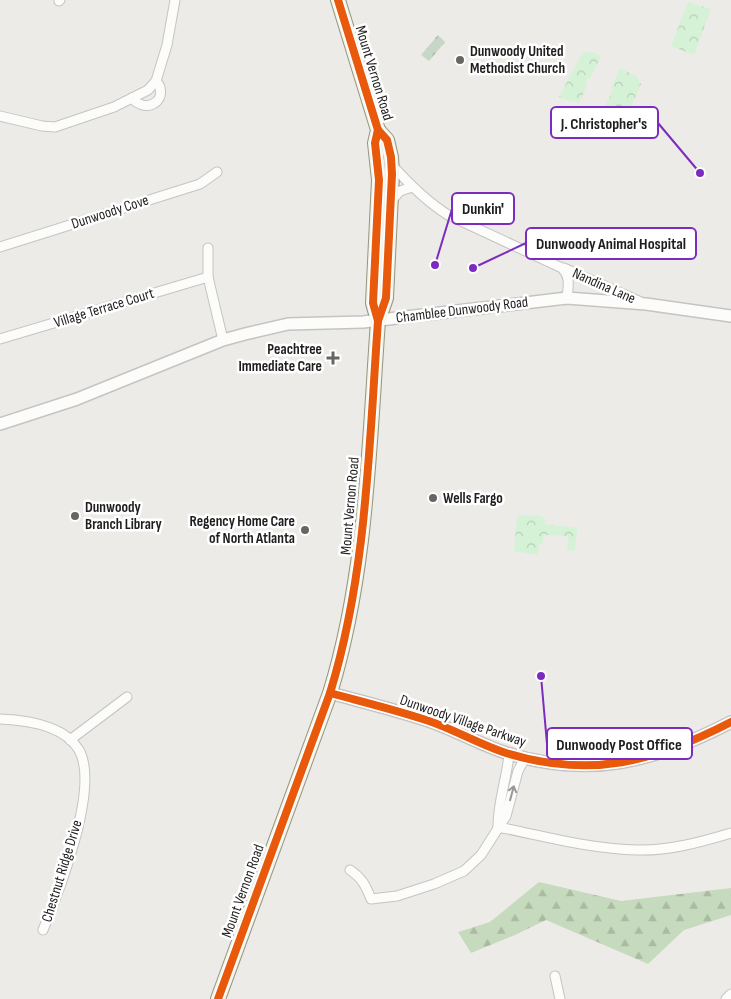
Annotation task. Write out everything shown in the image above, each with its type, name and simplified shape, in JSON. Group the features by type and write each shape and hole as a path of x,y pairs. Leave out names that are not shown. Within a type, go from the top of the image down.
{"main road":[{"name":"Mount Vernon Road","path":"218,999 330,693 341,657 359,559 378,320 373,303 378,198 378,167 375,143 378,130 338,0"},
{"path":"378,130 387,140 392,165 392,200 386,298 378,320"}],"street":[{"path":"0,116 42,126 56,127 114,107 148,90 156,80 167,45 175,0"},
{"path":"132,98 140,106 146,107 156,102 160,96 160,88 156,80"},
{"name":"Nandina Lane","path":"392,165 412,187 448,215 562,268 646,304"},
{"name":"Dunwoody Cove","path":"0,247 200,184 217,172"},
{"path":"392,200 400,191 412,187"},
{"path":"208,248 208,277 223,340"},
{"name":"Nandina Lane","path":"562,268 569,280 567,298"},
{"name":"Village Terrace Court","path":"0,339 208,277"},
{"name":"Chamblee Dunwoody Road","path":"0,424 77,399 223,340 288,324 378,320 567,298 646,304 731,316"},
{"name":"Dunwoody Village Parkway","path":"330,693 429,721 509,754 570,764 595,765 628,762 681,746 731,722"},
{"path":"0,719 38,724 54,730 70,740 127,697"},
{"name":"Chestnut Ridge Drive","path":"44,930 74,844 83,794 85,770 79,750 70,740"},
{"path":"498,827 509,754"},
{"path":"350,870 366,885 371,899 397,896 434,884 464,871 482,855 506,816 518,771 525,758"},
{"path":"498,827 612,848 639,850 666,848 705,841 731,833"},
{"path":"555,976 560,999"},
{"path":"726,999 731,994"}],"green space":[{"path":"688,2 711,9 694,55 671,46"},
{"path":"438,35 445,42 429,61 421,55"},
{"path":"592,52 601,56 590,79 588,78 585,84 587,85 580,102 559,97 582,53"},
{"path":"620,68 636,76 641,84 628,115 618,128 600,116 613,90 611,89"},
{"path":"517,515 540,516 545,518 545,524 577,528 575,551 567,550 568,536 544,535 543,544 539,544 538,555 514,551"},
{"path":"539,882 621,901 731,888 731,915 684,930 648,964 546,920 471,953 458,932 490,922"}],"cycle path":[{"path":"218,999 330,693 352,602 359,555 369,462 378,321 373,303 379,180 375,143 378,130 338,0"},
{"path":"378,130 387,140 392,174 386,298 378,321"},
{"path":"330,693 429,721 506,753 537,761 566,765 622,762 648,756 703,736 731,722"}],"place":[{"name":"Dunwoody United Methodist Church","path":"460,60"},
{"name":"J. Christopher's","path":"700,173"},
{"name":"Dunkin'","path":"435,265"},
{"name":"Dunwoody Animal Hospital","path":"473,268"},
{"name":"Peachtree Immediate Care","path":"333,358"},
{"name":"Wells Fargo","path":"433,498"},
{"name":"Dunwoody Branch Library","path":"75,516"},
{"name":"Regency Home Care of North Atlanta","path":"305,530"},
{"name":"Dunwoody Post Office","path":"541,676"}]}
